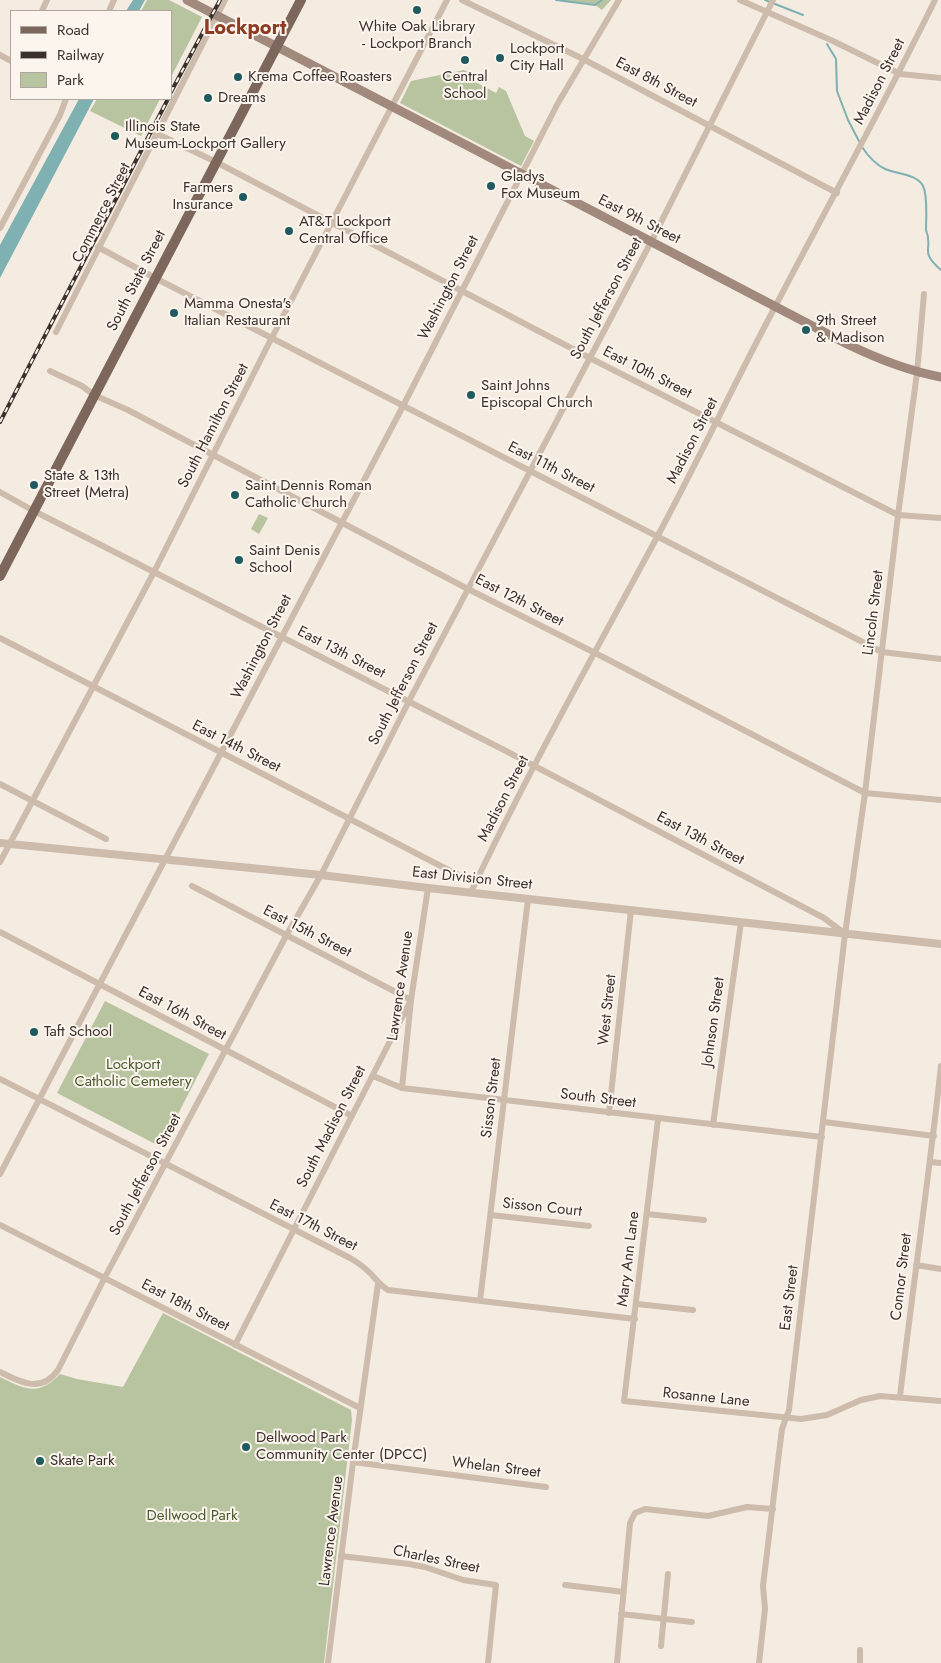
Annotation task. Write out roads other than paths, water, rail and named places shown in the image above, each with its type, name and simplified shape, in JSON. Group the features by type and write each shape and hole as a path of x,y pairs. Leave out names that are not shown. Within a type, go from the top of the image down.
{"main road":[{"name":"East 9th Street","path":"187,0 869,354 917,373 941,377"},
{"name":"South State Street","path":"0,576 301,0"}],"street":[{"name":"Commerce Street","path":"56,332 225,0"},
{"name":"South Hamilton Street","path":"0,862 154,572 272,338 447,0"},
{"name":"East 8th Street","path":"462,0 583,59 837,193"},
{"name":"Washington Street","path":"0,1174 403,406 558,103 619,0"},
{"path":"740,0 833,41 900,74 941,78"},
{"name":"South Jefferson Street","path":"0,1372 28,1384 42,1383 53,1377 286,936 321,875 409,701 651,242 773,0"},
{"name":"Madison Street","path":"471,892 534,766 657,537 776,306 900,74 935,0"},
{"path":"0,228 60,115 66,100"},
{"name":"East 10th Street","path":"141,126 216,162 590,358 898,515 941,518"},
{"name":"East 11th Street","path":"98,247 882,652 941,659"},
{"name":"Lincoln Street","path":"845,934 865,793 917,373 924,294"},
{"name":"East 12th Street","path":"50,371 865,793 941,800"},
{"name":"East 13th Street","path":"0,492 534,766 824,918 845,934"},
{"name":"East 14th Street","path":"0,638 93,688 462,877"},
{"path":"0,784 106,839"},
{"name":"East Division Street","path":"0,843 165,858 941,944"},
{"name":"East 15th Street","path":"192,886 410,1000"},
{"name":"Lawrence Avenue","path":"402,1088 410,1000 428,888"},
{"name":"Sisson Street","path":"480,1301 528,899"},
{"name":"West Street","path":"609,1112 631,910"},
{"name":"Johnson Street","path":"712,1125 741,922"},
{"name":"East 16th Street","path":"0,932 352,1116"},
{"name":"East Street","path":"759,1663 765,1609 763,1586 781,1437 785,1418 789,1410 845,934"},
{"name":"South Madison Street","path":"235,1345 292,1229 373,1076 410,1000"},
{"name":"Connor Street","path":"900,1396 931,1162 941,1066"},
{"name":"South Street","path":"373,1076 402,1088 822,1137"},
{"name":"East 17th Street","path":"0,1079 359,1264 372,1274 378,1284 388,1290 634,1319"},
{"name":"Mary Ann Lane","path":"624,1401 658,1119"},
{"path":"824,1122 934,1136"},
{"path":"931,1162 941,1163"},
{"path":"647,1214 704,1220"},
{"name":"Sisson Court","path":"491,1215 589,1226"},
{"name":"East 18th Street","path":"0,1225 360,1408"},
{"path":"916,1265 941,1268"},
{"name":"Lawrence Avenue","path":"328,1663 360,1408 378,1284"},
{"path":"637,1304 693,1310"},
{"name":"Rosanne Lane","path":"624,1401 801,1419 819,1417 869,1398 880,1396 900,1396 941,1401"},
{"name":"Whelan Street","path":"353,1462 546,1487"},
{"path":"617,1663 630,1523 635,1513 645,1509 708,1516 747,1507 773,1509"},
{"name":"Charles Street","path":"341,1556 409,1564 425,1567 463,1580 496,1584 488,1663"},
{"path":"661,1646 668,1574"},
{"path":"565,1586 624,1592"},
{"path":"621,1614 692,1622"},
{"path":"860,1650 860,1663"}],"water":[{"path":"133,0 145,0 140,10 127,10"},
{"path":"78,100 93,100 0,278 0,245"}],"waterway":[{"path":"556,0 595,5 602,0"},
{"path":"765,0 803,15"},
{"path":"827,44 836,59 837,91 848,120 860,143"},
{"path":"862,147 872,160 881,167 912,177 923,186 926,201 928,254 941,270"}],"railway":[{"path":"172,90 220,0"},
{"path":"0,422 167,100"}],"place":[{"name":"White Oak Library - Lockport Branch","path":"417,10"},
{"name":"Lockport City Hall","path":"500,58"},
{"name":"Central School","path":"465,60"},
{"name":"Krema Coffee Roasters","path":"238,77"},
{"name":"Dreams","path":"208,98"},
{"name":"Illinois State Museum-Lockport Gallery","path":"115,136"},
{"name":"Gladys Fox Museum","path":"491,186"},
{"name":"Farmers Insurance","path":"243,197"},
{"name":"AT&T Lockport Central Office","path":"289,231"},
{"name":"Mamma Onesta's Italian Restaurant","path":"174,313"},
{"name":"9th Street & Madison","path":"806,330"},
{"name":"Saint Johns Episcopal Church","path":"471,395"},
{"name":"State & 13th Street (Metra)","path":"34,485"},
{"name":"Saint Dennis Roman Catholic Church","path":"235,495"},
{"name":"Saint Denis School","path":"239,560"},
{"name":"Taft School","path":"34,1032"},
{"name":"Dellwood Park Community Center (DPCC)","path":"246,1447"},
{"name":"Skate Park","path":"40,1461"}],"district":[{"name":"Lockport","path":"245,29"}],"park label":[{"name":"Lockport Catholic Cemetery","path":"133,1074"},
{"name":"Dellwood Park","path":"192,1516"}]}
